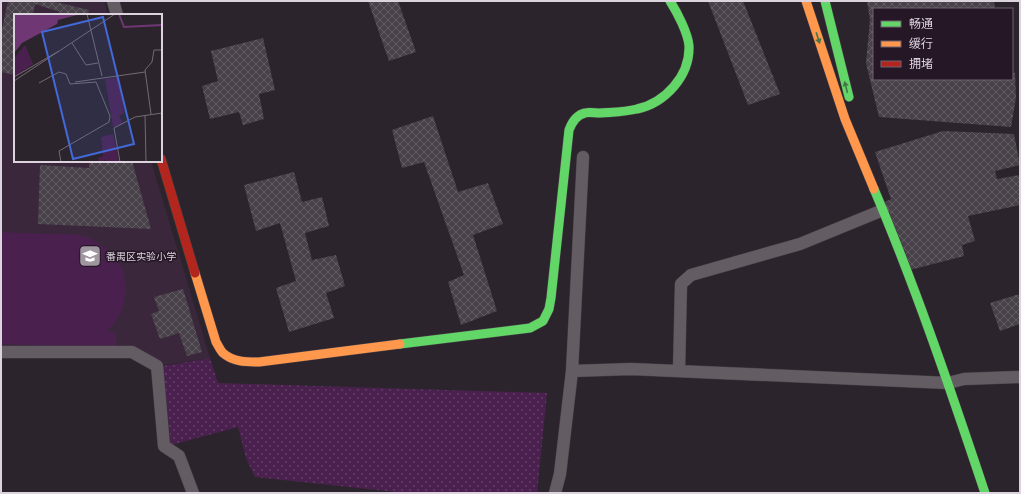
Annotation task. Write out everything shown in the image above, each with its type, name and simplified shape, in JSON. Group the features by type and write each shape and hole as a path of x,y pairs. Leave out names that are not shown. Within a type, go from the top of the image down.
{"street":[{"path":"113,1 118,14"},
{"path":"162,162 216,342 222,352 229,357 243,362 259,362 530,328 542,321 548,309 551,298 569,130 572,120 585,113 620,112 638,109 655,103 672,90 685,70 689,45 679,16 670,1"},
{"path":"806,1 845,119 883,210 948,383 985,493"},
{"path":"825,1 852,111 853,139"},
{"path":"555,493 560,474 572,372 583,157"},
{"path":"678,371 681,284 691,275 800,244 883,210"},
{"path":"1,352 132,352 157,366 164,446 179,456 193,493"},
{"path":"572,372 631,369 948,383 964,379 1020,377"}],"shaded area":[{"name":"番禺区实验小学","path":"1,1 104,1 108,14 14,14 14,162 151,162 210,358 157,366 132,352 1,352"},
{"path":"1,232 78,235 87,237 97,242 111,254 121,267 126,288 124,304 121,312 107,332 116,333 116,348 1,344"},
{"path":"210,358 218,383 547,393 537,493 406,493 255,477 246,458 238,427 171,445 163,366"}],"building":[{"path":"8,1 52,1 89,10 88,14 59,14 60,12 35,4 33,14 14,14 14,75 1,72 1,34"},
{"path":"368,1 398,1 416,52 389,61"},
{"path":"708,1 743,1 780,94 748,105"},
{"path":"867,1 994,1 995,8 873,8 873,80 1013,80 1013,72 1015,73 1016,98 1011,127 879,117 866,63 870,20"},
{"path":"263,38 275,90 259,94 264,119 243,125 239,112 210,119 202,86 218,81 211,51"},
{"path":"433,116 458,192 488,183 503,224 473,235 497,311 461,325 448,282 464,275 424,162 402,168 392,130"},
{"path":"943,131 1014,134 1020,165 995,171 997,179 1020,175 1020,205 968,216 975,241 962,245 964,256 910,270 885,202 891,199 875,152"},
{"path":"89,162 132,162 151,229 38,224 40,165 89,168"},
{"path":"294,172 302,202 322,197 329,226 305,233 312,260 336,255 345,286 326,293 334,318 289,332 276,288 296,281 280,223 256,231 244,185"},
{"path":"183,289 202,352 187,356 179,333 160,339 151,314 159,311 154,297"},
{"path":"1020,294 1020,324 1000,331 990,303"}],"traffic: fast":[{"path":"400,344 530,328 543,321 549,309 551,298 569,130 579,115 588,113 628,111 647,106 657,101 674,86 685,68 689,46 679,17 670,1"},
{"path":"825,1 849,97"},
{"path":"874,189 919,302 985,493"}],"traffic: slow":[{"path":"806,1 845,119 874,189"},
{"path":"195,273 216,342 223,353 235,360 259,362 400,344"}],"traffic: jam":[{"path":"162,162 195,273"}],"place":[{"name":"番禺区实验小学","path":"90,256"}]}
